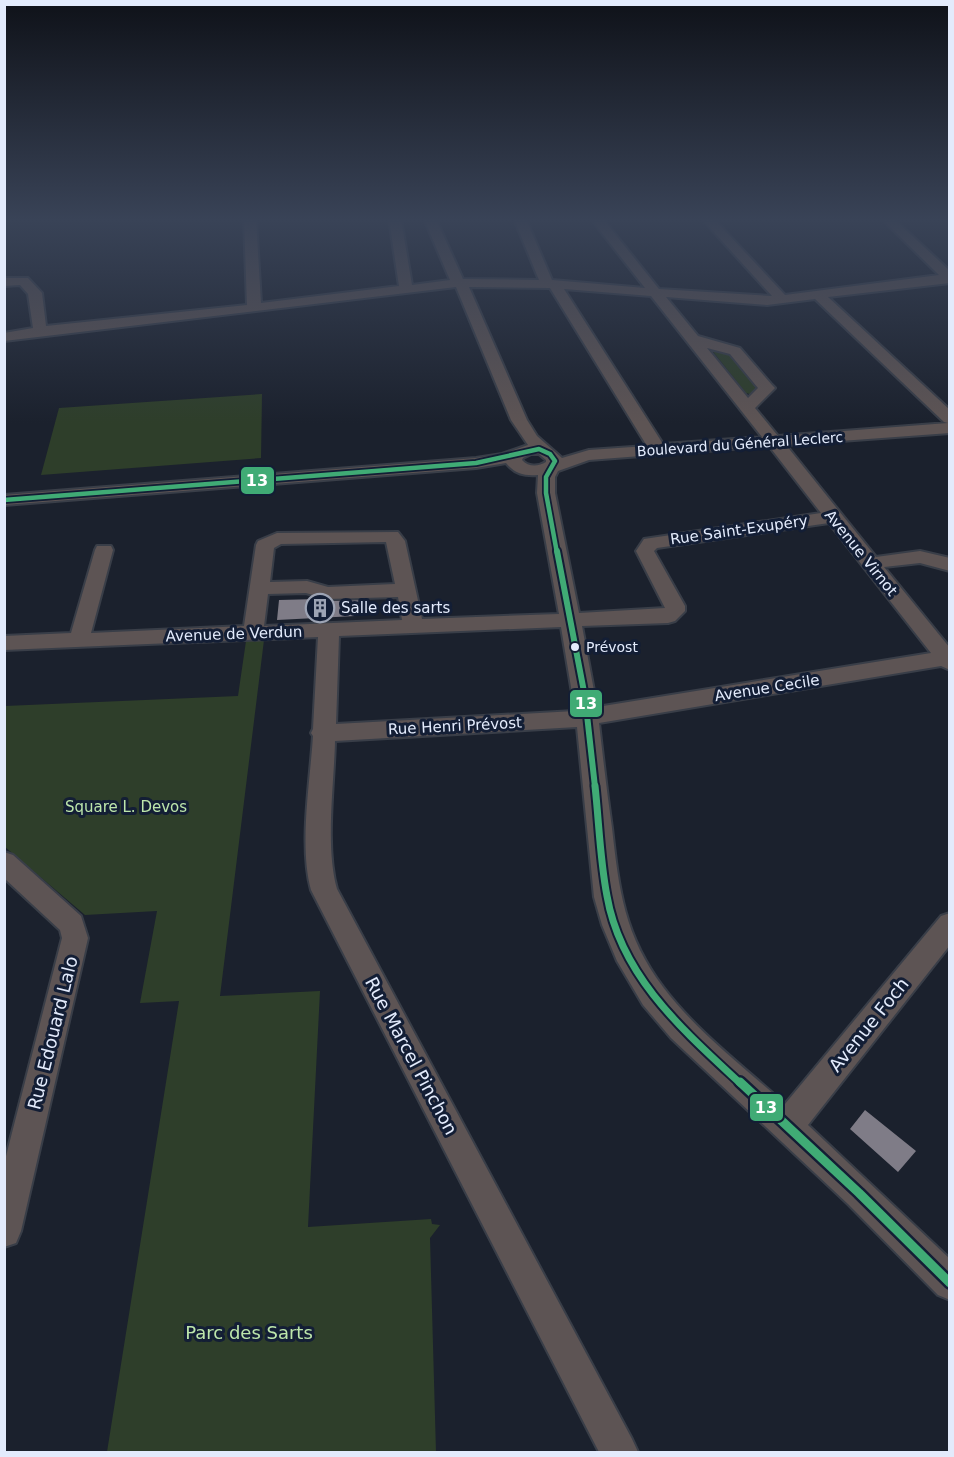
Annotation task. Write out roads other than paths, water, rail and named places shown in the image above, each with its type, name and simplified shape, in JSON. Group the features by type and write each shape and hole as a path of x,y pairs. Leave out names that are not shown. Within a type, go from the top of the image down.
{"street":[{"path":"29,287 35,293 40,330"},
{"path":"253,287 254,308"},
{"path":"4,337 40,330 254,308 420,287"},
{"path":"461,287 519,420 531,439 550,459 546,481 550,514 588,717 607,897 626,951 653,996 665,1011 860,1193 950,1283"},
{"path":"552,287 658,450"},
{"path":"590,287 767,301 880,287"},
{"name":"Avenue Virnot","path":"652,287 948,661"},
{"path":"771,287 782,299"},
{"path":"818,295 950,419"},
{"path":"695,340 735,351 767,388 747,406"},
{"path":"519,420 521,447 518,461 534,484 550,514"},
{"name":"Boulevard du Général Leclerc","path":"518,461 540,471 550,459 950,428"},
{"path":"4,500 518,461"},
{"name":"Rue Saint-Exupéry","path":"571,620 664,617 673,614 676,608 674,602 645,550 651,543 832,517"},
{"path":"253,633 265,545 272,540 387,535 396,541 414,627"},
{"path":"79,640 104,550"},
{"path":"869,564 922,556 939,559 950,565"},
{"path":"259,588 307,587 327,593 406,590"},
{"name":"Avenue de Verdun","path":"4,644 571,620"},
{"name":"Rue Marcel Pinchon","path":"329,630 322,733 319,864 324,890 619,1452"},
{"name":"Avenue Cecile","path":"588,717 948,661"},
{"name":"Rue Henri Prévost","path":"322,733 588,717"},
{"name":"Rue Edouard Lalo","path":"4,861 72,924 75,938 4,1231"},
{"name":"Avenue Foch","path":"787,1126 950,924"}],"place":[{"name":"Salle des sarts","path":"320,608"},
{"name":"Prévost","path":"575,647"}],"park label":[{"name":"Square L. Devos","path":"126,807"},
{"name":"Parc des Sarts","path":"249,1333"}]}
